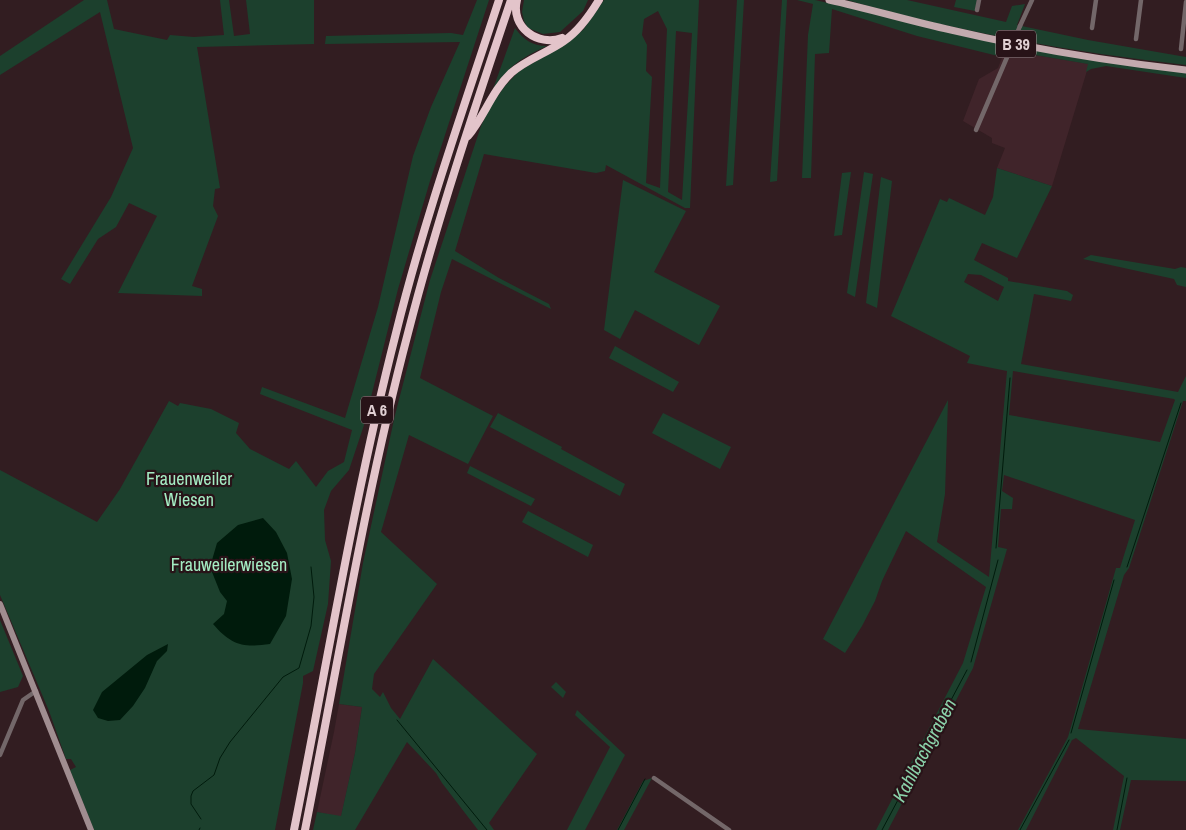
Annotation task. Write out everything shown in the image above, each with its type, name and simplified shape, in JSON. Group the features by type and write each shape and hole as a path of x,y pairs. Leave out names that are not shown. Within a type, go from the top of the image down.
{"highway":[{"name":"A 6","path":"294,830 354,519 394,339 419,248 452,141 499,0"},
{"name":"A 6","path":"305,830 354,572 408,333 424,273 465,140 511,0"},
{"path":"517,0 517,13 524,31 545,41 571,35"},
{"path":"465,140 476,126 492,96 506,79 521,65 564,41 587,19 599,0"}],"main road":[{"name":"B 39","path":"829,0 942,28 1026,46 1186,70"},
{"name":"B 39","path":"836,0 848,4"},
{"path":"0,604 90,830"}],"street":[{"path":"978,10 980,0"},
{"path":"976,130 1032,0"},
{"path":"1092,28 1096,0"},
{"path":"1136,39 1141,0"},
{"path":"1181,49 1186,2"},
{"path":"0,755 23,700 36,691"},
{"path":"654,778 729,830"}],"shaded area":[{"path":"1005,50 1089,64 1052,186 997,168 1005,148 992,143 992,138 963,121 979,79 998,68"},
{"path":"263,518 276,532 287,553 292,579 286,616 270,644 252,646 232,641 213,624 224,614 227,601 220,592 210,567 217,543 238,525"},
{"path":"168,644 167,651 157,661 145,688 133,706 120,720 108,721 98,718 93,710 102,692 147,655"},
{"path":"339,704 362,707 355,753 341,817 317,812"}],"green space":[{"path":"84,0 107,0 114,29 167,40 170,35 194,37 224,35 220,0 229,0 234,36 250,34 246,0 314,0 314,44 197,47 220,188 215,189 213,206 218,216 192,286 202,289 202,296 118,293 157,216 129,203 116,227 98,239 70,284 61,279 111,197 133,148 100,12 0,75 0,56"},
{"path":"477,0 489,0 430,181 398,289 364,425 349,470 331,491 324,510 325,540 331,561 328,604 313,671 303,676 275,830 94,830 70,770 76,767 71,759 66,759 49,711 0,595 0,470 97,522 120,489 169,401 178,406 180,403 211,409 239,423 236,433 250,449 289,469 296,461 316,487 328,471 344,462 352,430 260,394 262,387 345,418 378,307 413,156 431,107 460,42 325,44 326,36 451,33 463,35"},
{"path":"524,0 588,0 583,11 560,32 543,34 528,28 524,21 522,12"},
{"path":"604,0 699,0 690,208 685,208 606,165 605,171 596,173 484,154 455,251 499,278 549,304 551,309 452,259 441,292 420,378 493,416 468,464 409,435 381,532 437,584 374,674 372,689 380,697 383,692 391,708 400,719 433,659 537,754 489,823 494,830 478,830 436,773 407,742 355,830 313,830 317,812 341,816 355,753 362,707 339,704 363,563 395,415 430,280 481,126 491,105 519,71 550,53 583,30","holes":["658,11 667,29 660,188 646,183 652,77 646,71 647,45 642,35 644,19","676,31 692,33 682,200 668,192"]},
{"path":"737,0 744,0 733,185 726,186"},
{"path":"782,0 787,0 777,181 770,182"},
{"path":"797,0 815,0 880,15 1186,73 1186,78 1106,66 1086,72 1088,64 1006,50 1002,57 917,36 832,9 829,53 815,54 811,178 802,178 808,35 813,4"},
{"path":"847,0 907,0 1006,22 1012,6 1025,4 1017,25 1088,40 1186,57 1186,65 1015,40 931,22"},
{"path":"956,0 977,0 975,11 954,7"},
{"path":"515,28 528,41 537,45 547,46 517,63 493,89"},
{"path":"997,168 1052,186 1017,258 982,243 974,260 1008,278 1008,281 1067,291 1073,295 1071,301 1034,294 1021,364 1178,392 1186,376 1186,401 1183,401 1129,568 1124,575 1078,729 1186,739 1186,781 1131,780 1120,830 1113,830 1124,776 1076,738 1072,740 1026,830 1018,830 1068,737 1116,568 1120,568 1135,520 1004,475 1002,491 1013,498 1012,509 1001,509 998,547 1007,549 973,668 888,830 876,830 963,663 986,587 906,531 882,581 875,601 845,653 823,639 948,400 945,494 937,542 989,577 1007,371 967,363 970,356 891,316 940,199 947,202 949,198 985,215 993,197","holes":["968,274 981,275 1004,287 998,301 964,282","1013,371 1174,399 1175,400 1160,442 1009,415"]},
{"path":"851,172 842,235 834,236 842,173"},
{"path":"864,172 873,174 855,297 847,293"},
{"path":"881,177 892,181 877,308 866,303"},
{"path":"623,180 686,211 654,272 720,306 699,345 635,310 620,339 604,330"},
{"path":"1091,255 1175,269 1186,268 1186,287 1177,285 1174,279 1083,259"},
{"path":"615,346 679,382 673,392 609,358"},
{"path":"498,413 562,447 561,449 625,484 620,496 490,427"},
{"path":"663,413 731,447 720,469 652,433"},
{"path":"470,466 535,499 531,506 467,473"},
{"path":"528,511 593,545 588,557 522,522"},
{"path":"0,620 23,676 18,687 0,692"},
{"path":"556,682 566,692 563,698 551,687"},
{"path":"577,710 625,755 585,830 567,830 610,747 575,715"},
{"path":"652,778 624,830 617,830 643,781"}],"waterway":[{"name":"Kahlbachgraben","path":"996,548 1010,378"},
{"path":"1127,567 1181,403"},
{"name":"Kahlbachgraben","path":"971,662 998,560"},
{"path":"201,819 191,804 193,791 214,775 220,758 230,742 283,677 299,668 311,626 314,597 311,567"},
{"path":"1071,733 1114,580"},
{"name":"Kahlbachgraben","path":"882,830 967,670"},
{"path":"397,720 487,830"},
{"path":"1020,830 1069,740"},
{"path":"1117,830 1127,778"},
{"path":"618,830 645,779"}],"park label":[{"name":"Frauenweiler Wiesen","path":"189,488"},
{"name":"Frauweilerwiesen","path":"229,564"}]}
